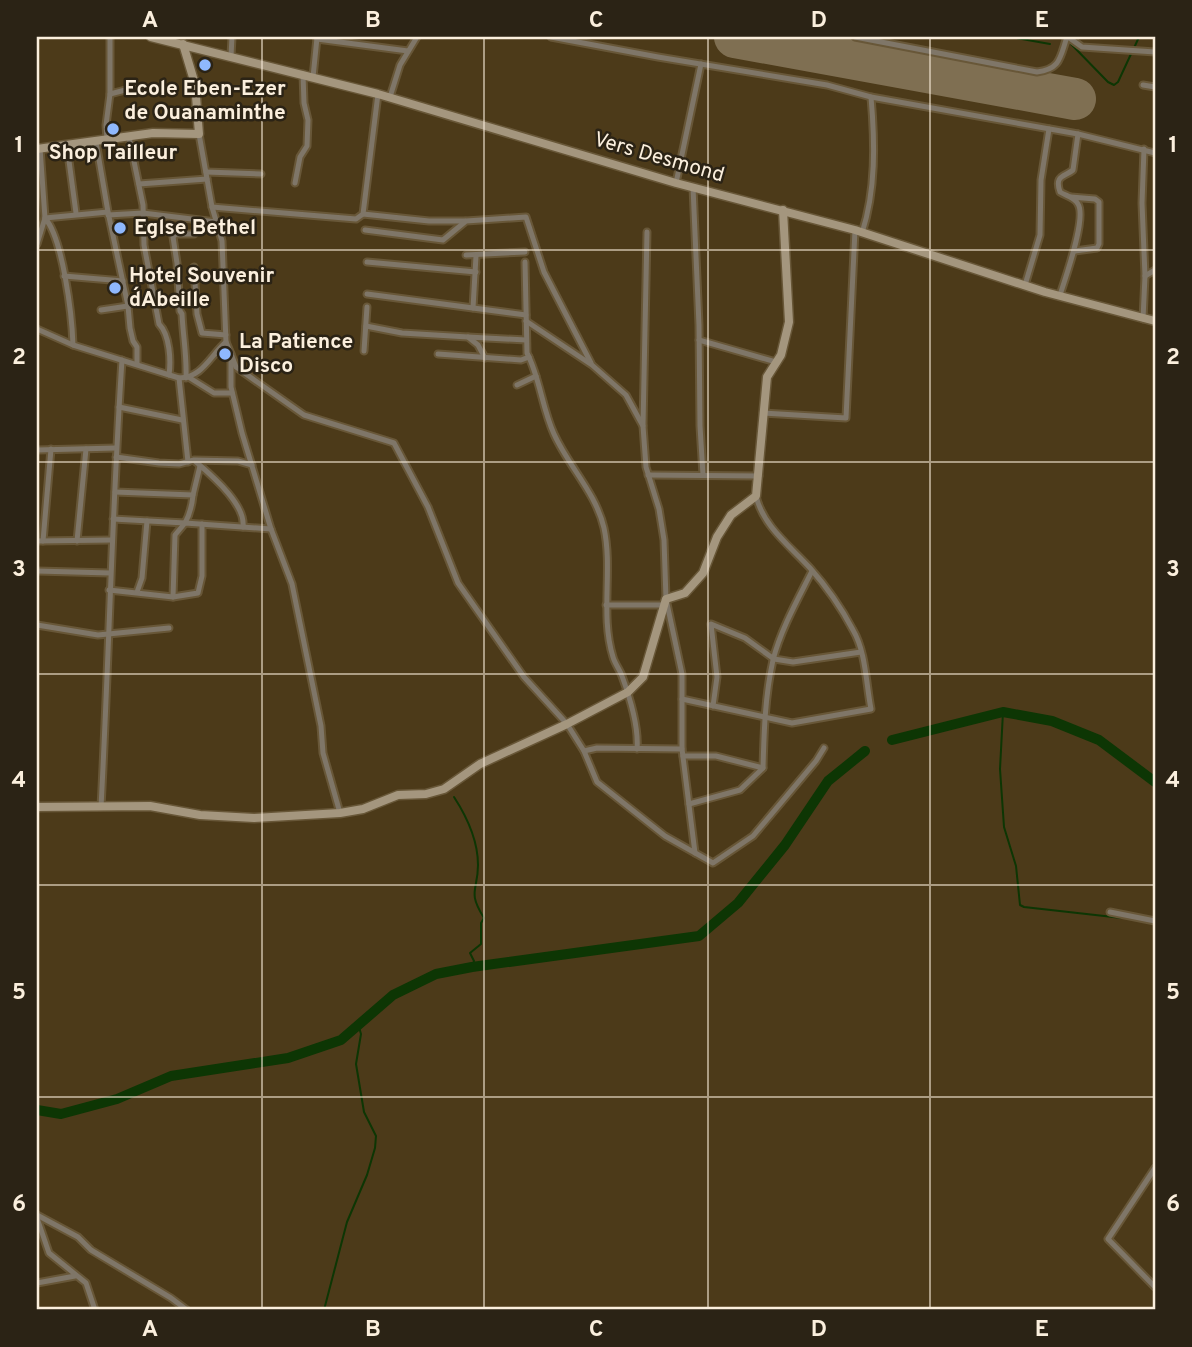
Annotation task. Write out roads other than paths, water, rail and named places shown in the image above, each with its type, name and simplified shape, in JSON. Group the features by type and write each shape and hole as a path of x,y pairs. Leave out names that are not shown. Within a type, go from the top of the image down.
{"street":[{"path":"107,141 110,37"},
{"name":"Vers Desmond","path":"151,37 390,97 676,183 783,210 1026,285 1155,321"},
{"path":"231,55 232,37"},
{"path":"390,97 400,65 417,37"},
{"path":"551,37 827,85 871,97 1078,134 1155,153"},
{"path":"855,37 1037,72 1056,66 1068,37 1082,47 1155,52"},
{"path":"313,77 317,38 408,51"},
{"path":"183,44 195,85 199,134 212,206 222,241 226,338 236,366 303,415 394,443 428,507 458,583 524,677 567,724 584,751 597,782 665,836 713,863 753,836 824,748"},
{"path":"676,183 701,64"},
{"path":"295,183 300,157 307,146 308,120 304,103 303,74"},
{"path":"1143,85 1155,87"},
{"path":"110,94 133,88"},
{"path":"363,214 378,94"},
{"path":"763,413 846,418 858,232 869,211 874,160 871,97"},
{"path":"1026,285 1040,235 1041,180 1049,129"},
{"path":"37,244 45,218 38,148 165,132 199,134"},
{"path":"1060,295 1075,251 1080,209 1077,201 1060,192 1059,182 1063,174 1073,170 1078,134"},
{"path":"129,137 139,184 144,246 159,324 165,330 169,375"},
{"path":"96,142 130,328 137,347 137,363"},
{"path":"67,146 76,214"},
{"path":"1143,319 1144,149"},
{"path":"206,172 261,174"},
{"path":"139,184 207,179"},
{"path":"693,187 703,475"},
{"path":"1071,197 1095,199 1101,208 1100,244 1097,248 1075,251"},
{"path":"212,206 356,219 363,214 429,221 526,217 544,272 592,365"},
{"path":"682,699 792,723 871,709 855,632 812,571 767,522 759,509 756,496 767,377 780,355 789,322 783,210"},
{"path":"45,218 76,214 142,213 216,222"},
{"path":"45,218 53,228 64,276 73,345"},
{"path":"205,221 194,233 176,234 173,237 187,356 183,420 191,461 211,473 224,488 244,520 243,527"},
{"path":"365,230 443,240 466,221"},
{"path":"646,232 643,426 648,475 661,519 665,602 682,674 682,749 695,853"},
{"path":"466,256 525,252"},
{"path":"473,308 476,256"},
{"path":"367,262 476,272"},
{"path":"525,262 526,340 529,358 553,433 573,471 591,494 604,528 606,605 613,657 628,692 638,739 637,750"},
{"path":"194,267 197,314 202,333 226,338"},
{"path":"1145,276 1155,270"},
{"path":"64,276 123,281"},
{"path":"367,294 526,318 592,365 626,395 643,426"},
{"path":"101,310 128,306"},
{"path":"364,351 367,307"},
{"path":"182,314 197,314"},
{"path":"366,326 402,333 526,340"},
{"path":"37,329 73,345 185,378 214,393 232,393"},
{"path":"468,337 478,345 485,358"},
{"path":"185,378 198,373 226,338"},
{"path":"699,340 776,362"},
{"path":"231,354 232,393 271,528 292,584 321,726 323,753 340,813"},
{"path":"438,354 521,360 529,358"},
{"path":"101,807 109,590 122,360"},
{"path":"517,385 536,376"},
{"path":"119,407 183,420"},
{"path":"37,450 116,448"},
{"path":"51,449 40,541 112,540"},
{"path":"78,541 86,449"},
{"path":"116,457 159,463 238,461 252,465"},
{"path":"173,597 176,535 191,513 200,466"},
{"path":"648,475 759,475"},
{"path":"115,492 193,495"},
{"path":"606,605 665,602 685,593 702,573 717,537 731,515 756,496"},
{"path":"113,519 271,528"},
{"path":"137,592 142,578 147,521"},
{"path":"109,590 173,597 198,593 202,576 202,524"},
{"path":"37,571 110,573"},
{"path":"689,804 740,790 763,768 765,718 774,659 791,612 812,571"},
{"path":"37,807 150,806 200,815 254,818 340,813 363,809 398,795 426,794 444,789 480,764 628,692 643,677 665,602"},
{"path":"713,706 717,677 711,624 745,638 774,659 793,662 861,652"},
{"path":"37,625 98,635 169,628"},
{"path":"584,751 597,748 682,749"},
{"path":"683,756 716,756 763,768"},
{"path":"1110,912 1155,920"},
{"path":"1155,1168 1108,1239 1155,1287"},
{"path":"37,1216 49,1253 86,1283 95,1310"},
{"path":"37,1216 78,1237 90,1250 187,1310"},
{"path":"37,1283 75,1276"}],"waterway":[{"path":"1011,37 1050,44"},
{"path":"1134,48 1139,37"},
{"path":"1071,44 1114,85 1131,54"},
{"path":"1003,712 1000,769 1004,827 1016,866 1020,905 1122,918"},
{"path":"892,740 1003,712 1052,721 1099,740 1155,782"},
{"path":"37,1110 61,1114 117,1099 171,1076 288,1058 341,1040 393,995 436,974 699,936 738,903 785,845 828,781 865,751"},
{"path":"454,797 471,829 478,856 475,896 484,918 481,923 481,944 470,953 474,961 472,967"},
{"path":"324,1310 347,1222 375,1148 376,1136 364,1112 356,1064 361,1034 358,1024"}],"place":[{"name":"Ecole Eben-Ezer de Ouanaminthe","path":"205,65"},
{"name":"Shop Tailleur","path":"113,129"},
{"name":"Eglse Bethel","path":"120,228"},
{"name":"Hotel Souvenir d´Abeille","path":"115,288"},
{"name":"La Patience Disco","path":"225,354"}]}
